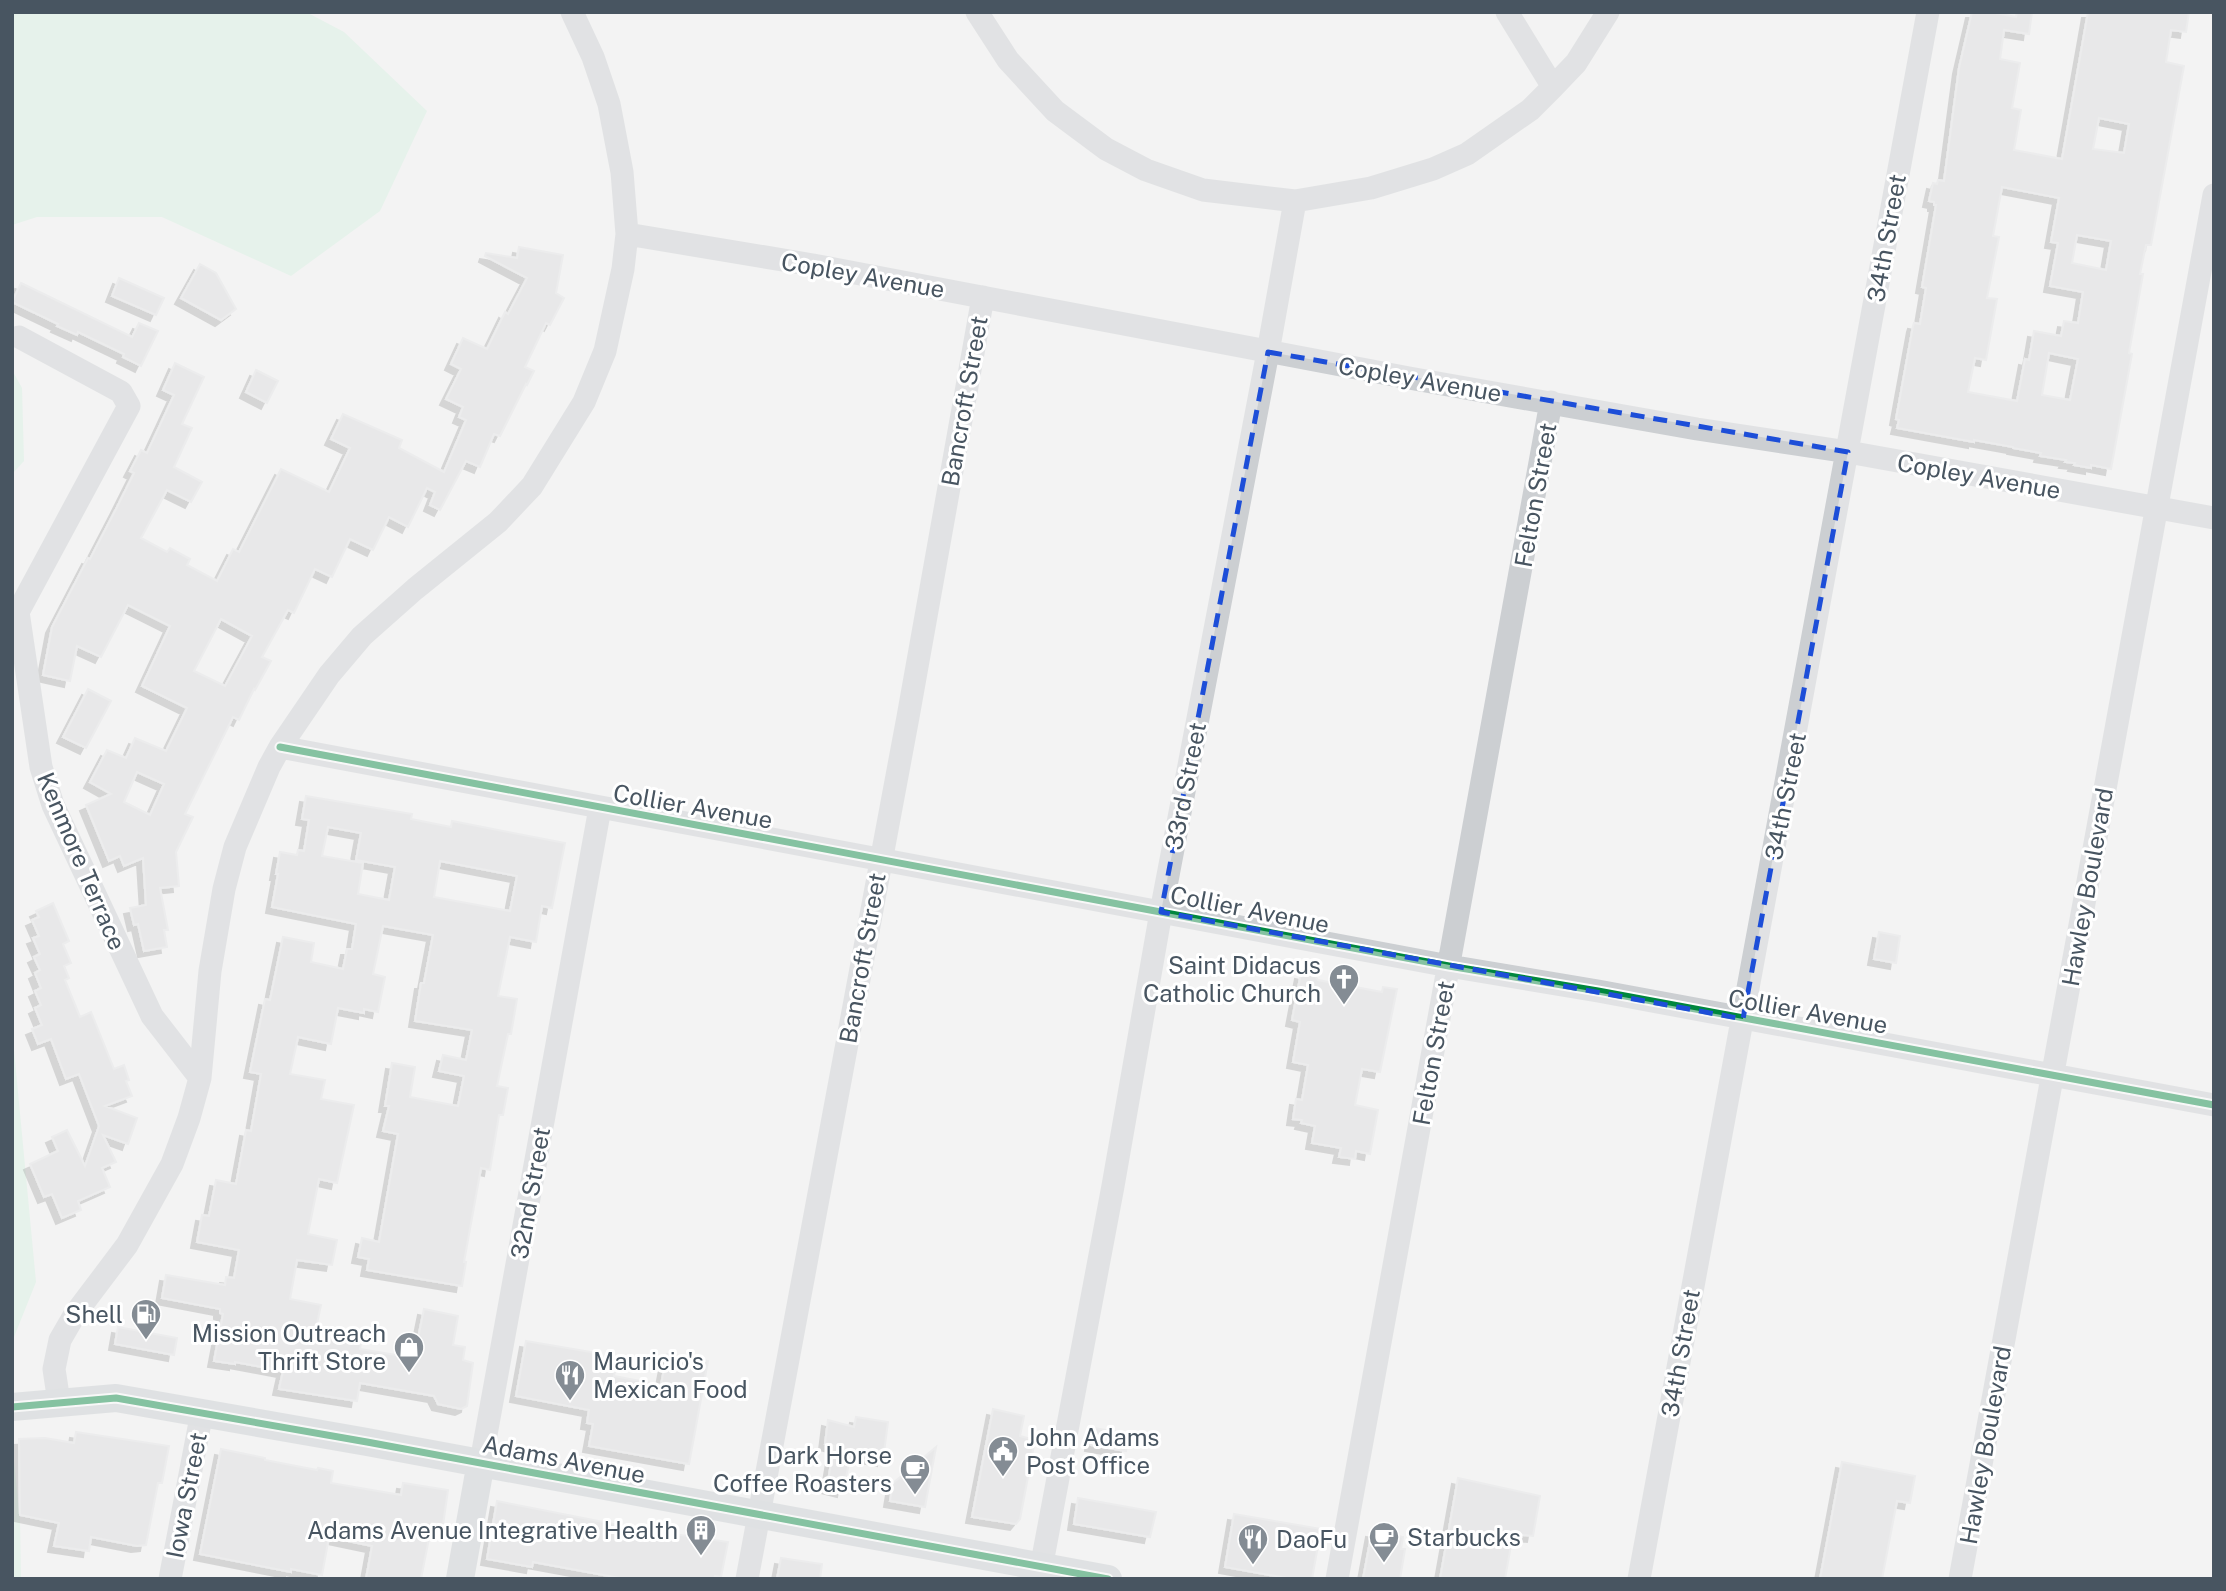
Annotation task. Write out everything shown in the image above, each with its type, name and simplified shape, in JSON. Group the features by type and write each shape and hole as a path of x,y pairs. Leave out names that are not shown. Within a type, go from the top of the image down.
{"main road":[{"name":"Adams Avenue","path":"12,1407 116,1398 481,1462 1040,1572 1108,1579"},
{"name":"32nd Street","path":"460,1579 481,1462"}],"street":[{"path":"60,1402 54,1369 60,1340 75,1314 127,1245 172,1164 189,1118 200,1078 210,971 224,889 240,836 269,767 329,675 362,636 498,522 532,486 584,402 605,351 623,269 627,234 622,172 609,104 593,57 572,12"},
{"path":"977,12 1008,60 1055,111 1106,149 1146,170 1203,190 1294,201 1358,191 1433,169 1467,154 1530,110 1553,87 1576,63 1608,12"},
{"path":"1507,12 1553,87"},
{"name":"34th Street","path":"1639,1579 1928,12"},
{"name":"Hawley Boulevard","path":"1960,1579 2214,195"},
{"name":"33rd Street","path":"1040,1572 1294,201"},
{"name":"Copley Avenue","path":"627,234 983,296 1268,352 1696,429 1848,452 2214,518"},
{"name":"Bancroft Street","path":"747,1579 908,717 983,296"},
{"name":"Kenmore Terrace","path":"19,337 121,392 129,406 18,612 40,767 53,805 152,1016 200,1078"},
{"name":"Felton Street","path":"1336,1579 1552,402"},
{"name":"Collier Avenue","path":"280,747 1449,966 2214,1105"},
{"name":"32nd Street","path":"481,1462 600,808"},
{"name":"Iowa Street","path":"170,1579 202,1412"}],"highlighted area":[{"path":"1268,352 1848,452 1743,1019 1161,912"}],"green space":[{"path":"12,12 306,12 344,32 427,111 380,211 291,276 162,217 37,217 12,225"},
{"path":"12,370 22,388 24,461 12,474"},
{"path":"12,1029 36,1282 12,1342"},
{"path":"12,1441 20,1520 21,1579 12,1579"}],"building":[{"path":"1972,12 1991,12 2016,17 2017,12 2032,12 2029,34 2004,30 2000,59 2020,63 2012,108 2021,110 2014,150 2062,159 2088,12 2189,12 2186,32 2171,30 2166,62 2184,66 2151,245 2146,245 2140,274 2143,274 2129,353 2132,354 2111,469 2074,465 2075,463 2065,462 2066,460 2040,456 2041,453 2013,447 1897,428 1899,420 1896,419 1913,326 1914,323 1920,324 1926,288 1922,287 1936,205 1929,201 1933,183 1944,181 1959,68","holes":["2099,118 2129,124 2124,153 2093,149","2002,187 2059,198 2051,242 2058,243 2050,286 2083,292 2078,323 2064,321 2061,336 2034,331 2029,360 2025,359 2017,401 1968,392 1975,358 1986,360 1997,299 1987,298 1999,237 1993,236","2077,235 2111,241 2106,270 2072,263","2049,353 2078,359 2070,400 2042,395"]},
{"path":"519,247 563,255 556,293 564,298 550,325 546,323 525,367 534,371 500,436 494,434 480,467 466,461 440,510 430,505 435,492 427,488 408,527 389,517 373,550 350,539 332,577 315,569 294,613 288,610 262,657 271,661 239,720 233,717 185,814 193,817 176,852 179,886 160,888 168,930 164,930 167,947 144,951 138,924 134,925 130,908 146,905 143,858 124,866 120,856 109,861 86,805 111,794 90,782 107,750 126,758 135,738 166,751 187,708 142,686 170,626 128,605 101,657 77,646 70,681 43,675 52,627 116,509 134,473 130,471 141,450 147,453 174,395 163,390 175,363 204,377 182,424 192,428 174,467 202,482 191,502 167,490 141,538 167,552 170,548 190,559 187,565 217,581 233,549 239,552 281,469 329,492 350,448 331,439 343,414 402,440 399,448 444,472 466,420 459,417 463,407 446,399 461,369 451,364 463,338 487,349 505,312 508,314 527,278 485,256 486,253 517,258","holes":["221,619 252,636 225,686 194,671","137,772 164,784 150,815 124,802"]},
{"path":"200,264 216,273 236,309 221,320 181,298"},
{"path":"119,278 164,298 156,315 112,296"},
{"path":"21,283 132,337 139,323 158,331 141,366 123,357 124,354 78,332 77,335 57,326 58,324 12,302"},
{"path":"256,370 278,381 267,403 246,392"},
{"path":"88,689 111,701 86,748 63,737"},
{"path":"306,796 412,814 411,819 451,827 452,821 565,843 552,908 542,906 536,942 510,937 498,996 517,999 497,1086 508,1088 503,1115 499,1115 490,1170 481,1168 462,1286 367,1270 369,1259 358,1257 362,1238 379,1242 398,1134 383,1131 389,1106 385,1106 392,1063 415,1067 410,1097 458,1106 464,1076 439,1071 443,1055 466,1060 472,1030 415,1021 433,935 383,926 373,974 385,977 378,1012 364,1009 364,1013 338,1008 331,1044 298,1037 290,1074 325,1080 321,1099 354,1105 337,1183 319,1179 308,1234 337,1240 332,1265 297,1260 290,1299 321,1305 315,1333 361,1342 360,1349 414,1358 424,1309 458,1316 453,1345 465,1347 463,1360 473,1363 467,1406 461,1409 438,1404 434,1396 360,1383 357,1401 279,1389 283,1371 214,1361 223,1314 220,1309 162,1298 166,1275 225,1285 226,1277 234,1278 239,1250 197,1242 202,1215 209,1216 216,1180 236,1184 246,1130 251,1131 261,1074 250,1072 265,999 270,1000 283,937 314,943 311,962 343,969 347,949 352,949 356,924 272,907 280,852 297,855 298,850 304,851 309,820 302,819","holes":["328,827 361,833 356,860 395,867 389,900 358,894 363,863 322,856","440,861 517,876 510,911 434,897"]},
{"path":"53,903 69,941 63,944 71,963 64,966 69,978 65,980 80,1017 91,1012 114,1069 124,1065 129,1080 126,1081 132,1096 105,1106 137,1118 128,1144 103,1135 116,1162 102,1168 110,1187 78,1201 81,1210 62,1218 52,1194 44,1197 30,1164 58,1151 52,1137 67,1130 85,1166 99,1126 79,1074 66,1079 51,1039 38,1044 32,1029 42,1025 35,1008 41,1005 35,991 41,988 35,973 40,970 34,957 40,954 33,938 39,936 32,920 39,917 36,911"},
{"path":"1879,932 1900,936 1896,963 1874,959"},
{"path":"1301,973 1315,976 1318,980 1382,992 1383,987 1397,989 1380,1072 1362,1069 1355,1105 1378,1110 1370,1154 1356,1151 1355,1159 1339,1157 1341,1148 1312,1143 1315,1126 1293,1119 1296,1099 1302,1100 1308,1065 1293,1062 1300,1022 1292,1020"},
{"name":"Shell","path":"118,1327 177,1338 174,1355 115,1344"},
{"path":"526,1341 597,1353 595,1362 616,1365 614,1376 661,1385 667,1354 708,1361 689,1464 589,1446 593,1424 587,1423 589,1410 516,1396"},
{"name":"John Adams Post Office","path":"993,1409 1024,1416 1020,1436 1035,1440 1020,1519 1016,1524 972,1517"},
{"path":"856,1417 888,1422 883,1460 851,1454 843,1491 827,1487 834,1446 825,1444 828,1420 854,1427"},
{"path":"1094,1428 1129,1434 1126,1451 1091,1445"},
{"path":"76,1432 169,1446 162,1483 158,1483 146,1545 137,1546 91,1537 89,1551 54,1546 59,1523 20,1515 19,1439 45,1438 74,1443"},
{"path":"936,1447 925,1507 890,1501 893,1483"},
{"path":"221,1449 265,1460 333,1471 331,1483 401,1495 403,1483 448,1490 443,1525 432,1523 421,1579 366,1579 372,1546 329,1537 322,1575 291,1569 291,1572 200,1554"},
{"path":"1842,1462 1915,1476 1910,1503 1897,1501 1882,1579 1820,1579"},
{"path":"1458,1478 1540,1496 1533,1536 1513,1534 1505,1579 1440,1579"},
{"path":"1078,1498 1156,1512 1150,1537 1074,1524"},
{"path":"497,1501 634,1528 728,1542 721,1577 625,1579 533,1562 532,1567 487,1559"},
{"path":"1234,1514 1321,1529 1312,1579 1292,1579 1225,1567"},
{"name":"Starbucks","path":"1372,1531 1403,1537 1401,1549 1405,1549 1400,1579 1363,1579"},
{"path":"781,1558 822,1564 820,1579 777,1579"}],"cycle path":[{"path":"280,747 1449,966 2214,1105"},
{"path":"12,1407 116,1398 1108,1579"}],"place":[{"name":"Saint Didacus Catholic Church","path":"1344,1006"},
{"name":"Shell","path":"146,1341"},
{"name":"Mission Outreach Thrift Store","path":"409,1374"},
{"name":"Mauricio's Mexican Food","path":"570,1402"},
{"name":"John Adams Post Office","path":"1003,1478"},
{"name":"Dark Horse Coffee Roasters","path":"915,1496"},
{"name":"Adams Avenue Integrative Health","path":"701,1557"},
{"name":"Starbucks","path":"1384,1564"},
{"name":"DaoFu","path":"1253,1566"}]}
